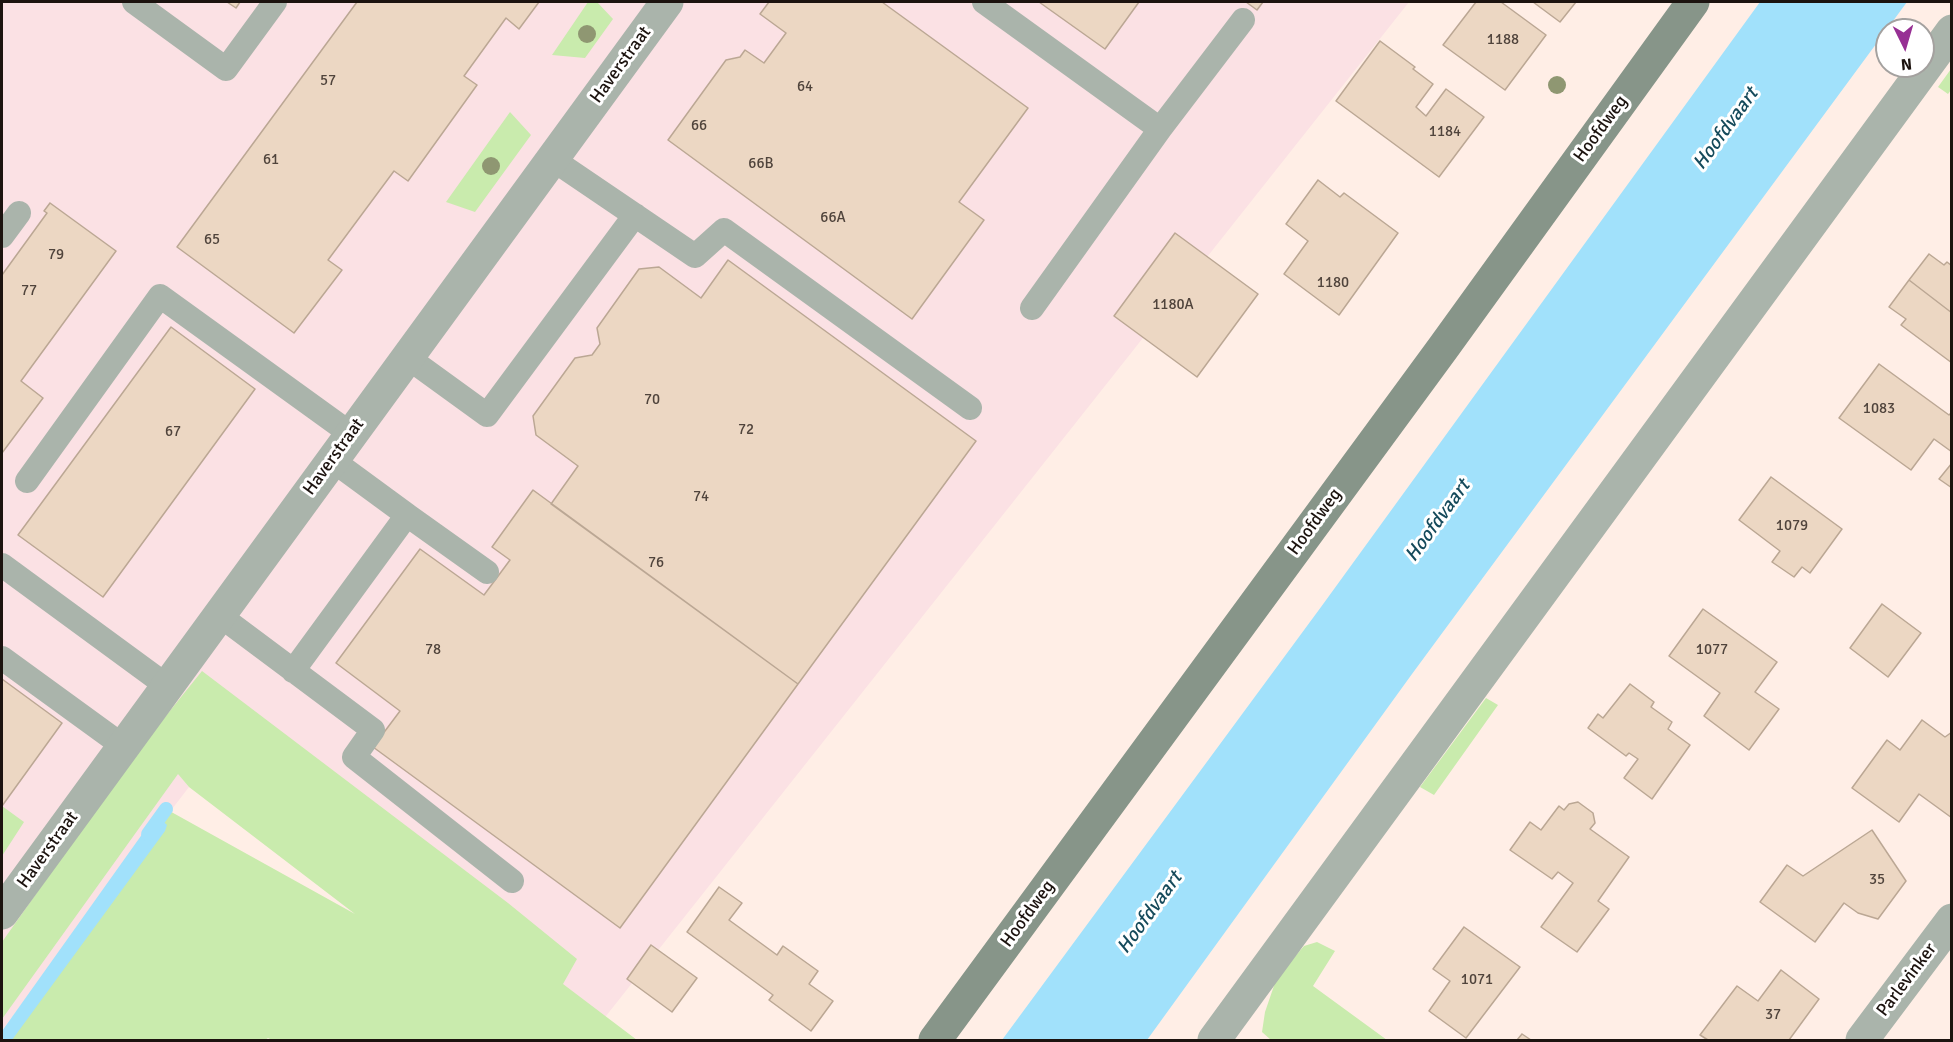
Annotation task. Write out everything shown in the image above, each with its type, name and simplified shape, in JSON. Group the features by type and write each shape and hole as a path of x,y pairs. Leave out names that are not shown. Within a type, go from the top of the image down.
{"street":[{"name":"Haverstraat","path":"2,913 667,2"},
{"name":"Hoofdweg","path":"935,1041 1443,348 1693,2"},
{"path":"1214,1041 1952,31"},
{"name":"Parlevinker","path":"1862,1041 1952,920"}],"lane":[{"path":"134,2 226,69 275,2"},
{"path":"984,2 1160,129"},
{"path":"1032,308 1160,129 1243,20"},
{"path":"552,159 695,256 724,230 970,408"},
{"path":"2,236 19,213"},
{"path":"407,357 487,415 635,215"},
{"path":"27,481 160,296 351,435"},
{"path":"332,460 487,572"},
{"path":"293,670 407,515"},
{"path":"2,565 167,686"},
{"path":"219,615 373,730 354,757 512,881"},
{"path":"2,658 123,746"}],"shaded area":[{"path":"2,2 1409,2 587,1040 178,773 189,787 2,1030"}],"green space":[{"path":"588,2 597,2 613,19 585,58 552,55"},
{"path":"1951,69 1951,90 1948,94 1938,87"},
{"path":"510,112 531,135 475,212 446,202"},
{"path":"202,671 508,903 577,959 563,984 637,1040 272,1040 268,1038 265,1040 7,1040 166,809 355,914 189,787 178,774 2,1019 2,942 132,758"},
{"path":"1486,698 1498,705 1434,795 1420,787"},
{"path":"2,806 24,822 2,856"},
{"path":"1317,942 1335,951 1313,986 1387,1040 1271,1040 1262,1032 1265,1012 1277,977 1304,946"}],"water":[{"name":"Hoofdvaart","path":"1760,2 1907,2 1895,18 1875,18 1875,45 1412,674 1147,1040 1002,1040 1321,607"},
{"path":"156,820 162,820 167,825 165,831 12,1040 2,1040 2,1031 143,833"}],"building":[{"path":"227,2 240,2 236,8"},
{"path":"357,2 539,2 519,29 506,18 464,76 477,85 408,181 394,171 328,260 342,270 294,333 177,247"},
{"path":"769,2 882,2 1028,108 959,202 984,220 912,319 668,140 726,60 740,57 745,50 764,63 786,33 760,14"},
{"path":"1039,2 1139,2 1105,49"},
{"path":"1246,2 1263,2 1257,10"},
{"path":"1476,2 1501,2 1546,35 1505,90 1443,45"},
{"path":"1533,2 1576,2 1560,22"},
{"path":"1380,41 1415,67 1413,69 1433,84 1416,107 1426,116 1446,89 1484,117 1439,177 1336,101"},
{"path":"1318,180 1340,197 1344,193 1398,233 1339,315 1284,274 1308,241 1286,224"},
{"path":"50,203 116,251 21,381 43,398 2,453 2,275 47,213 44,211"},
{"path":"1175,233 1258,294 1197,377 1114,316"},
{"path":"1929,254 1944,265 1947,262 1952,266 1952,313 1909,280"},
{"path":"728,260 976,441 798,684 551,504 578,466 536,435 533,416 575,358 592,355 600,344 597,328 639,269 659,267 701,298"},
{"path":"1909,280 1952,313 1952,363 1901,325 1906,319 1889,307"},
{"path":"171,327 255,389 103,597 18,535"},
{"path":"1879,364 1949,415 1952,412 1952,452 1934,439 1911,470 1839,418"},
{"path":"1952,463 1952,488 1939,479"},
{"path":"1771,477 1842,529 1810,573 1802,567 1794,577 1772,562 1780,551 1739,520"},
{"path":"533,490 798,684 620,928 373,747 400,711 336,663 420,549 484,595 510,560 492,547"},
{"path":"1882,604 1921,633 1888,677 1850,648"},
{"path":"1703,609 1777,662 1755,692 1779,709 1749,750 1704,716 1720,693 1669,656"},
{"path":"2,679 62,723 2,806"},
{"path":"1630,684 1654,702 1651,707 1672,722 1668,729 1690,745 1652,799 1624,778 1638,759 1629,753 1626,756 1588,728 1598,714 1603,718"},
{"path":"1922,720 1945,737 1952,732 1952,818 1919,794 1899,822 1852,788 1887,740 1900,750"},
{"path":"1578,802 1593,813 1595,823 1590,829 1629,857 1598,901 1609,909 1577,952 1541,927 1573,883 1558,872 1552,879 1510,850 1530,822 1541,830 1559,806 1564,810 1569,804"},
{"path":"1872,830 1906,881 1878,919 1858,913 1844,903 1815,942 1760,902 1787,865 1803,876"},
{"path":"719,887 742,903 729,920 777,955 783,946 818,971 809,984 833,1001 811,1031 769,1000 773,995 687,932"},
{"path":"1464,927 1520,967 1466,1038 1429,1011 1450,981 1433,969"},
{"path":"651,945 697,978 672,1012 627,979"},
{"path":"1781,970 1819,999 1789,1040 1708,1040 1700,1035 1737,986 1758,1001"},
{"path":"1522,1034 1531,1040 1517,1040"}],"waterway":[{"path":"148,834 166,809"}]}
